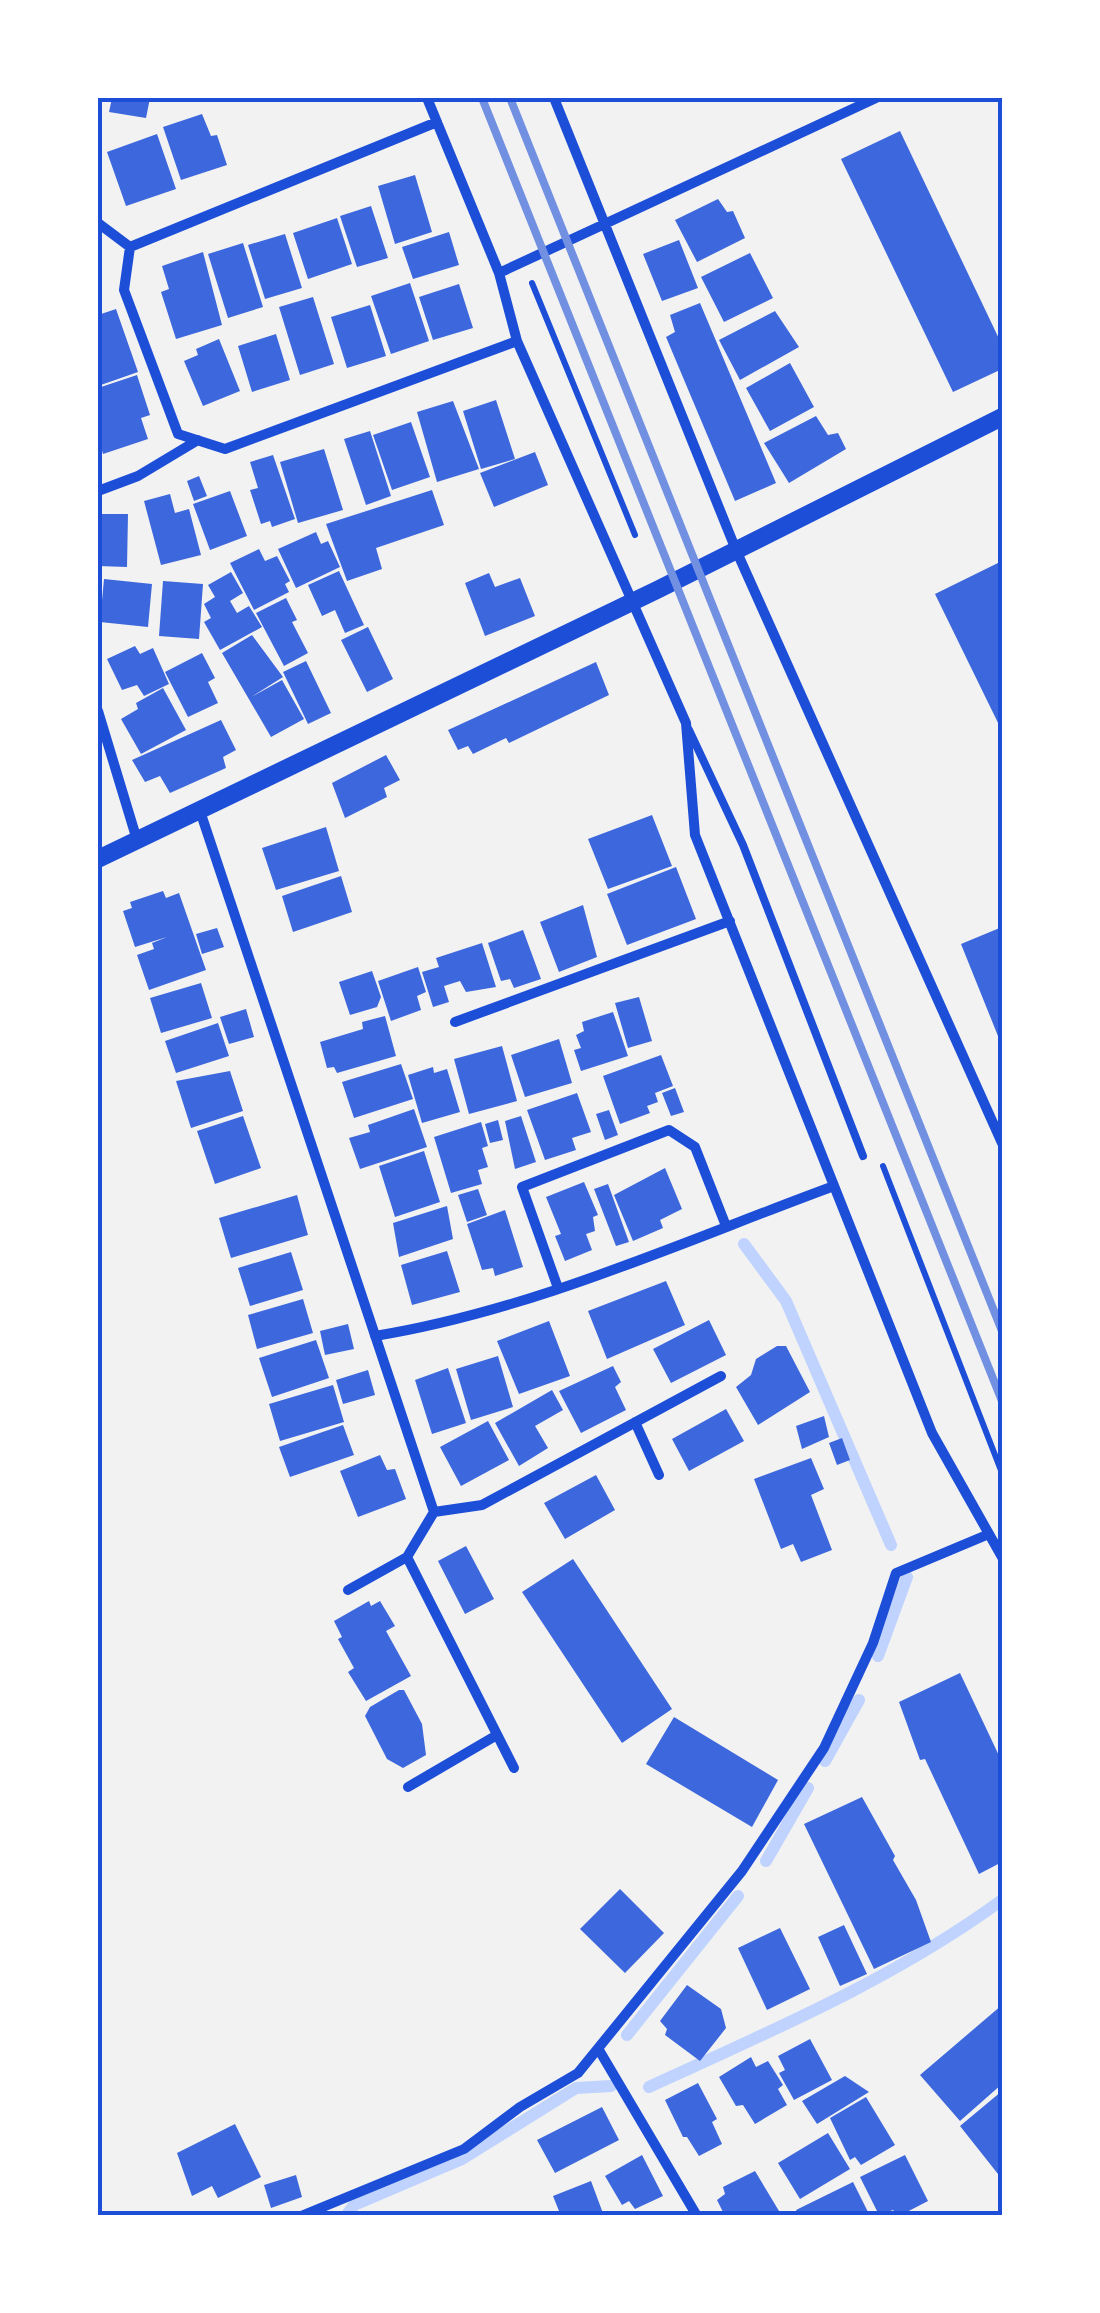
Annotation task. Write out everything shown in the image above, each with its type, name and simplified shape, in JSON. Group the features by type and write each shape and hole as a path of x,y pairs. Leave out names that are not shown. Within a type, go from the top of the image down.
{"street":[{"path":"426,98 499,273 517,341 686,724 696,835 834,1186 932,1433 1002,1557"},
{"path":"554,98 736,550 1002,1143"},
{"path":"499,273 876,98"},
{"path":"130,247 436,122"},
{"path":"98,223 130,247"},
{"path":"130,247 124,290 178,434 225,449 517,341"},
{"path":"98,859 1002,418"},
{"path":"98,491 138,476 198,440"},
{"path":"98,711 137,840"},
{"path":"200,810 434,1512"},
{"path":"455,1022 730,921"},
{"path":"558,1288 522,1187 669,1130 695,1147 726,1226"},
{"path":"376,1336 451,1324 834,1186"},
{"path":"348,1590 406,1557 434,1512 482,1505 721,1376"},
{"path":"636,1422 659,1475"},
{"path":"300,2216 464,2149 520,2106 578,2073 742,1871 824,1748 872,1643 896,1573 989,1534"},
{"path":"406,1557 514,1768"},
{"path":"408,1787 498,1734"},
{"path":"599,2050 697,2216"}],"lane":[{"path":"686,724 743,845 863,1156"}],"building":[{"path":"112,98 150,98 146,118 109,112"},
{"path":"202,114 211,136 217,135 227,165 181,180 163,127"},
{"path":"900,131 1002,345 1002,369 953,392 841,159"},
{"path":"157,134 176,189 126,206 107,152"},
{"path":"415,175 432,232 395,244 378,186"},
{"path":"718,199 727,212 733,211 745,238 697,262 675,220"},
{"path":"371,206 388,258 357,267 340,216"},
{"path":"337,218 352,264 308,279 293,233"},
{"path":"449,232 459,265 413,279 402,247"},
{"path":"285,234 302,288 265,299 248,245"},
{"path":"679,240 698,288 662,301 643,254"},
{"path":"243,243 263,307 228,318 208,254"},
{"path":"203,252 222,325 176,339 161,292 169,289 162,266"},
{"path":"750,253 773,298 724,322 701,277"},
{"path":"410,283 429,341 391,354 371,296"},
{"path":"459,284 473,328 433,340 419,297"},
{"path":"313,297 334,364 300,375 279,307"},
{"path":"700,303 776,483 735,501 666,337 675,332 670,315"},
{"path":"370,305 386,356 347,368 331,317"},
{"path":"116,309 138,372 98,386 98,315"},
{"path":"775,311 799,347 740,380 719,340"},
{"path":"276,334 290,380 252,392 238,346"},
{"path":"219,339 240,391 203,406 184,361 198,355 196,349"},
{"path":"790,363 814,407 770,431 746,388"},
{"path":"137,375 150,415 141,418 148,439 103,454 98,437 98,388"},
{"path":"496,400 515,459 481,469 463,411"},
{"path":"453,401 479,469 437,482 417,412"},
{"path":"816,416 828,435 838,433 846,449 789,483 764,443"},
{"path":"411,422 430,477 392,490 373,435"},
{"path":"370,431 391,496 366,505 344,439"},
{"path":"324,449 343,510 298,523 280,462"},
{"path":"535,452 548,485 494,507 480,473"},
{"path":"273,455 295,519 272,527 270,521 261,524 250,490 258,488 250,462"},
{"path":"199,476 207,496 194,501 187,481"},
{"path":"432,490 444,525 376,548 382,569 347,581 326,524"},
{"path":"230,491 247,536 210,550 193,504"},
{"path":"170,494 175,513 189,509 201,555 161,565 144,501"},
{"path":"98,514 128,514 127,567 98,566"},
{"path":"316,532 321,544 328,541 340,567 296,588 278,549"},
{"path":"259,549 265,561 277,556 290,581 285,584 289,592 254,610 230,563"},
{"path":"1002,561 1002,731 935,594"},
{"path":"339,571 364,625 345,633 335,610 322,616 308,585"},
{"path":"231,572 243,593 230,601 237,613 249,606 262,627 220,650 204,622 211,618 204,604 215,597 208,585"},
{"path":"489,573 495,587 520,578 535,616 485,636 465,583"},
{"path":"104,579 152,584 148,627 100,622"},
{"path":"163,581 203,584 199,639 159,636"},
{"path":"286,598 297,620 292,622 308,653 284,666 256,613"},
{"path":"368,627 393,679 367,692 341,640"},
{"path":"252,635 283,677 253,696 282,680 304,719 271,737 222,653"},
{"path":"135,646 140,654 153,648 169,684 144,696 137,685 122,690 107,659"},
{"path":"202,653 215,678 208,682 218,703 188,717 165,672"},
{"path":"306,661 331,713 308,724 283,672"},
{"path":"596,662 609,695 509,743 506,738 473,754 468,746 458,750 448,730"},
{"path":"163,688 186,730 141,754 121,719 138,709 136,703"},
{"path":"221,720 236,750 223,757 226,768 170,793 160,776 145,782 132,760"},
{"path":"386,755 400,780 384,788 387,797 345,818 332,783"},
{"path":"652,815 672,866 608,889 588,839"},
{"path":"326,827 339,871 276,890 262,848"},
{"path":"676,867 696,919 627,945 607,894"},
{"path":"341,876 352,912 293,932 282,896"},
{"path":"163,891 166,898 179,893 206,970 149,990 137,955 154,949 152,943 167,937 135,947 123,911 132,908 130,902"},
{"path":"583,905 597,957 559,972 540,922"},
{"path":"1002,927 1002,1046 961,944"},
{"path":"217,928 224,947 202,954 196,934"},
{"path":"523,930 541,979 514,988 510,979 501,981 488,943"},
{"path":"482,943 496,987 466,992 460,981 444,986 449,1002 433,1007 422,972 439,967 436,958"},
{"path":"418,967 426,992 417,996 421,1010 391,1021 378,981"},
{"path":"372,971 381,997 377,1007 350,1015 339,982"},
{"path":"201,983 212,1018 161,1033 150,998"},
{"path":"639,997 652,1041 628,1048 615,1003"},
{"path":"246,1009 254,1037 229,1044 220,1017"},
{"path":"613,1012 628,1056 581,1071 574,1050 581,1048 576,1035 584,1031 582,1022"},
{"path":"385,1016 396,1056 337,1073 334,1067 327,1068 320,1042 363,1029 362,1022"},
{"path":"218,1023 229,1056 176,1073 165,1041"},
{"path":"559,1039 572,1083 525,1097 511,1055"},
{"path":"502,1046 517,1101 469,1114 454,1059"},
{"path":"661,1055 673,1086 655,1093 658,1102 647,1106 650,1113 620,1124 603,1076"},
{"path":"401,1064 413,1099 354,1118 342,1082"},
{"path":"433,1067 434,1073 447,1069 460,1112 422,1123 408,1075"},
{"path":"230,1071 243,1111 191,1128 176,1081"},
{"path":"675,1088 684,1112 671,1116 662,1093"},
{"path":"577,1093 591,1132 572,1138 576,1150 545,1160 527,1110"},
{"path":"414,1109 427,1147 360,1169 349,1138 370,1132 368,1125"},
{"path":"609,1110 618,1135 605,1140 596,1114"},
{"path":"243,1116 261,1168 215,1184 197,1131"},
{"path":"521,1116 536,1162 515,1169 505,1121"},
{"path":"498,1120 503,1140 490,1143 485,1124"},
{"path":"481,1122 488,1146 482,1148 488,1167 478,1170 482,1184 451,1193 434,1137"},
{"path":"424,1151 440,1202 395,1217 379,1166"},
{"path":"665,1168 682,1209 660,1220 663,1228 633,1241 614,1195"},
{"path":"584,1182 598,1215 593,1217 595,1231 586,1234 592,1250 565,1261 555,1236 561,1234 546,1197"},
{"path":"608,1184 629,1242 616,1246 594,1189"},
{"path":"478,1189 487,1215 467,1222 458,1195"},
{"path":"297,1195 308,1235 231,1258 219,1218"},
{"path":"447,1206 453,1239 399,1257 393,1223"},
{"path":"505,1210 523,1267 495,1276 493,1268 482,1270 467,1224"},
{"path":"447,1251 460,1292 412,1305 401,1265"},
{"path":"291,1252 303,1290 250,1306 238,1268"},
{"path":"666,1281 685,1325 607,1359 588,1311"},
{"path":"303,1299 313,1333 257,1349 248,1315"},
{"path":"709,1320 726,1355 671,1383 653,1349"},
{"path":"549,1321 570,1376 519,1394 497,1341"},
{"path":"348,1324 354,1349 325,1355 320,1331"},
{"path":"316,1340 329,1378 272,1397 259,1358"},
{"path":"777,1346 786,1346 810,1392 758,1425 736,1387 751,1375 756,1359"},
{"path":"498,1356 513,1407 471,1420 456,1369"},
{"path":"613,1366 621,1382 615,1387 626,1410 581,1433 559,1391"},
{"path":"448,1368 466,1423 432,1434 415,1380"},
{"path":"368,1370 375,1395 343,1404 336,1380"},
{"path":"333,1385 344,1422 280,1441 269,1404"},
{"path":"552,1390 563,1410 535,1426 548,1448 519,1466 495,1423"},
{"path":"726,1409 744,1441 689,1471 672,1439"},
{"path":"824,1416 829,1437 802,1449 796,1426"},
{"path":"488,1421 509,1460 461,1486 440,1447"},
{"path":"343,1425 354,1455 290,1477 279,1447"},
{"path":"842,1438 850,1460 837,1465 829,1443"},
{"path":"380,1455 387,1470 395,1469 406,1499 358,1517 340,1471"},
{"path":"811,1458 824,1489 811,1495 832,1550 801,1562 793,1544 781,1549 754,1479"},
{"path":"596,1475 615,1510 565,1539 544,1503"},
{"path":"466,1546 494,1599 465,1614 438,1561"},
{"path":"573,1559 672,1709 622,1743 522,1592"},
{"path":"369,1601 371,1606 380,1601 395,1626 386,1631 411,1676 366,1701 348,1672 354,1668 338,1639 342,1637 334,1621"},
{"path":"960,1673 1002,1762 1002,1862 979,1874 925,1759 920,1760 899,1702"},
{"path":"404,1690 422,1724 426,1755 403,1768 387,1759 365,1716 370,1707"},
{"path":"674,1717 778,1780 752,1827 646,1764"},
{"path":"862,1797 916,1900 931,1942 874,1969 804,1824"},
{"path":"620,1889 664,1933 625,1973 580,1929"},
{"path":"844,1925 867,1974 840,1986 818,1937"},
{"path":"780,1928 810,1989 767,2010 738,1948"},
{"path":"687,1985 721,2009 726,2028 700,2061 665,2035 667,2029 660,2021"},
{"path":"1002,2005 1002,2084 960,2121 920,2075"},
{"path":"810,2039 832,2080 794,2100 779,2073 785,2070 778,2056"},
{"path":"751,2057 756,2067 768,2061 783,2085 778,2089 787,2105 755,2124 743,2105 736,2106 719,2077"},
{"path":"845,2076 869,2092 817,2124 802,2101"},
{"path":"698,2083 717,2119 712,2122 722,2144 699,2156 687,2137 683,2137 665,2100"},
{"path":"1002,2091 1002,2170 998,2174 960,2126"},
{"path":"866,2097 895,2145 861,2165 855,2157 850,2160 830,2118"},
{"path":"602,2107 619,2140 555,2173 537,2140"},
{"path":"235,2124 261,2177 218,2198 212,2186 192,2196 177,2153"},
{"path":"828,2133 850,2169 800,2199 778,2163"},
{"path":"642,2155 663,2196 635,2209 629,2201 622,2205 605,2176"},
{"path":"905,2155 928,2201 899,2216 893,2210 879,2215 860,2177"},
{"path":"755,2171 779,2211 772,2216 725,2216 717,2200 725,2194 723,2187"},
{"path":"296,2175 302,2197 271,2208 264,2185"},
{"path":"591,2181 604,2216 561,2216 553,2196"},
{"path":"853,2182 870,2216 799,2216 796,2210"}],"waterway":[{"path":"744,1244 786,1301 891,1545"},
{"path":"878,1656 907,1577"},
{"path":"825,1761 859,1700"},
{"path":"766,1861 808,1788"},
{"path":"627,2035 738,1896"},
{"path":"649,2087 875,1979 1002,1900"},
{"path":"346,2216 354,2205 462,2159 576,2088 611,2086"}],"railway":[{"path":"482,98 1002,1401"},
{"path":"510,98 1002,1331"}]}
